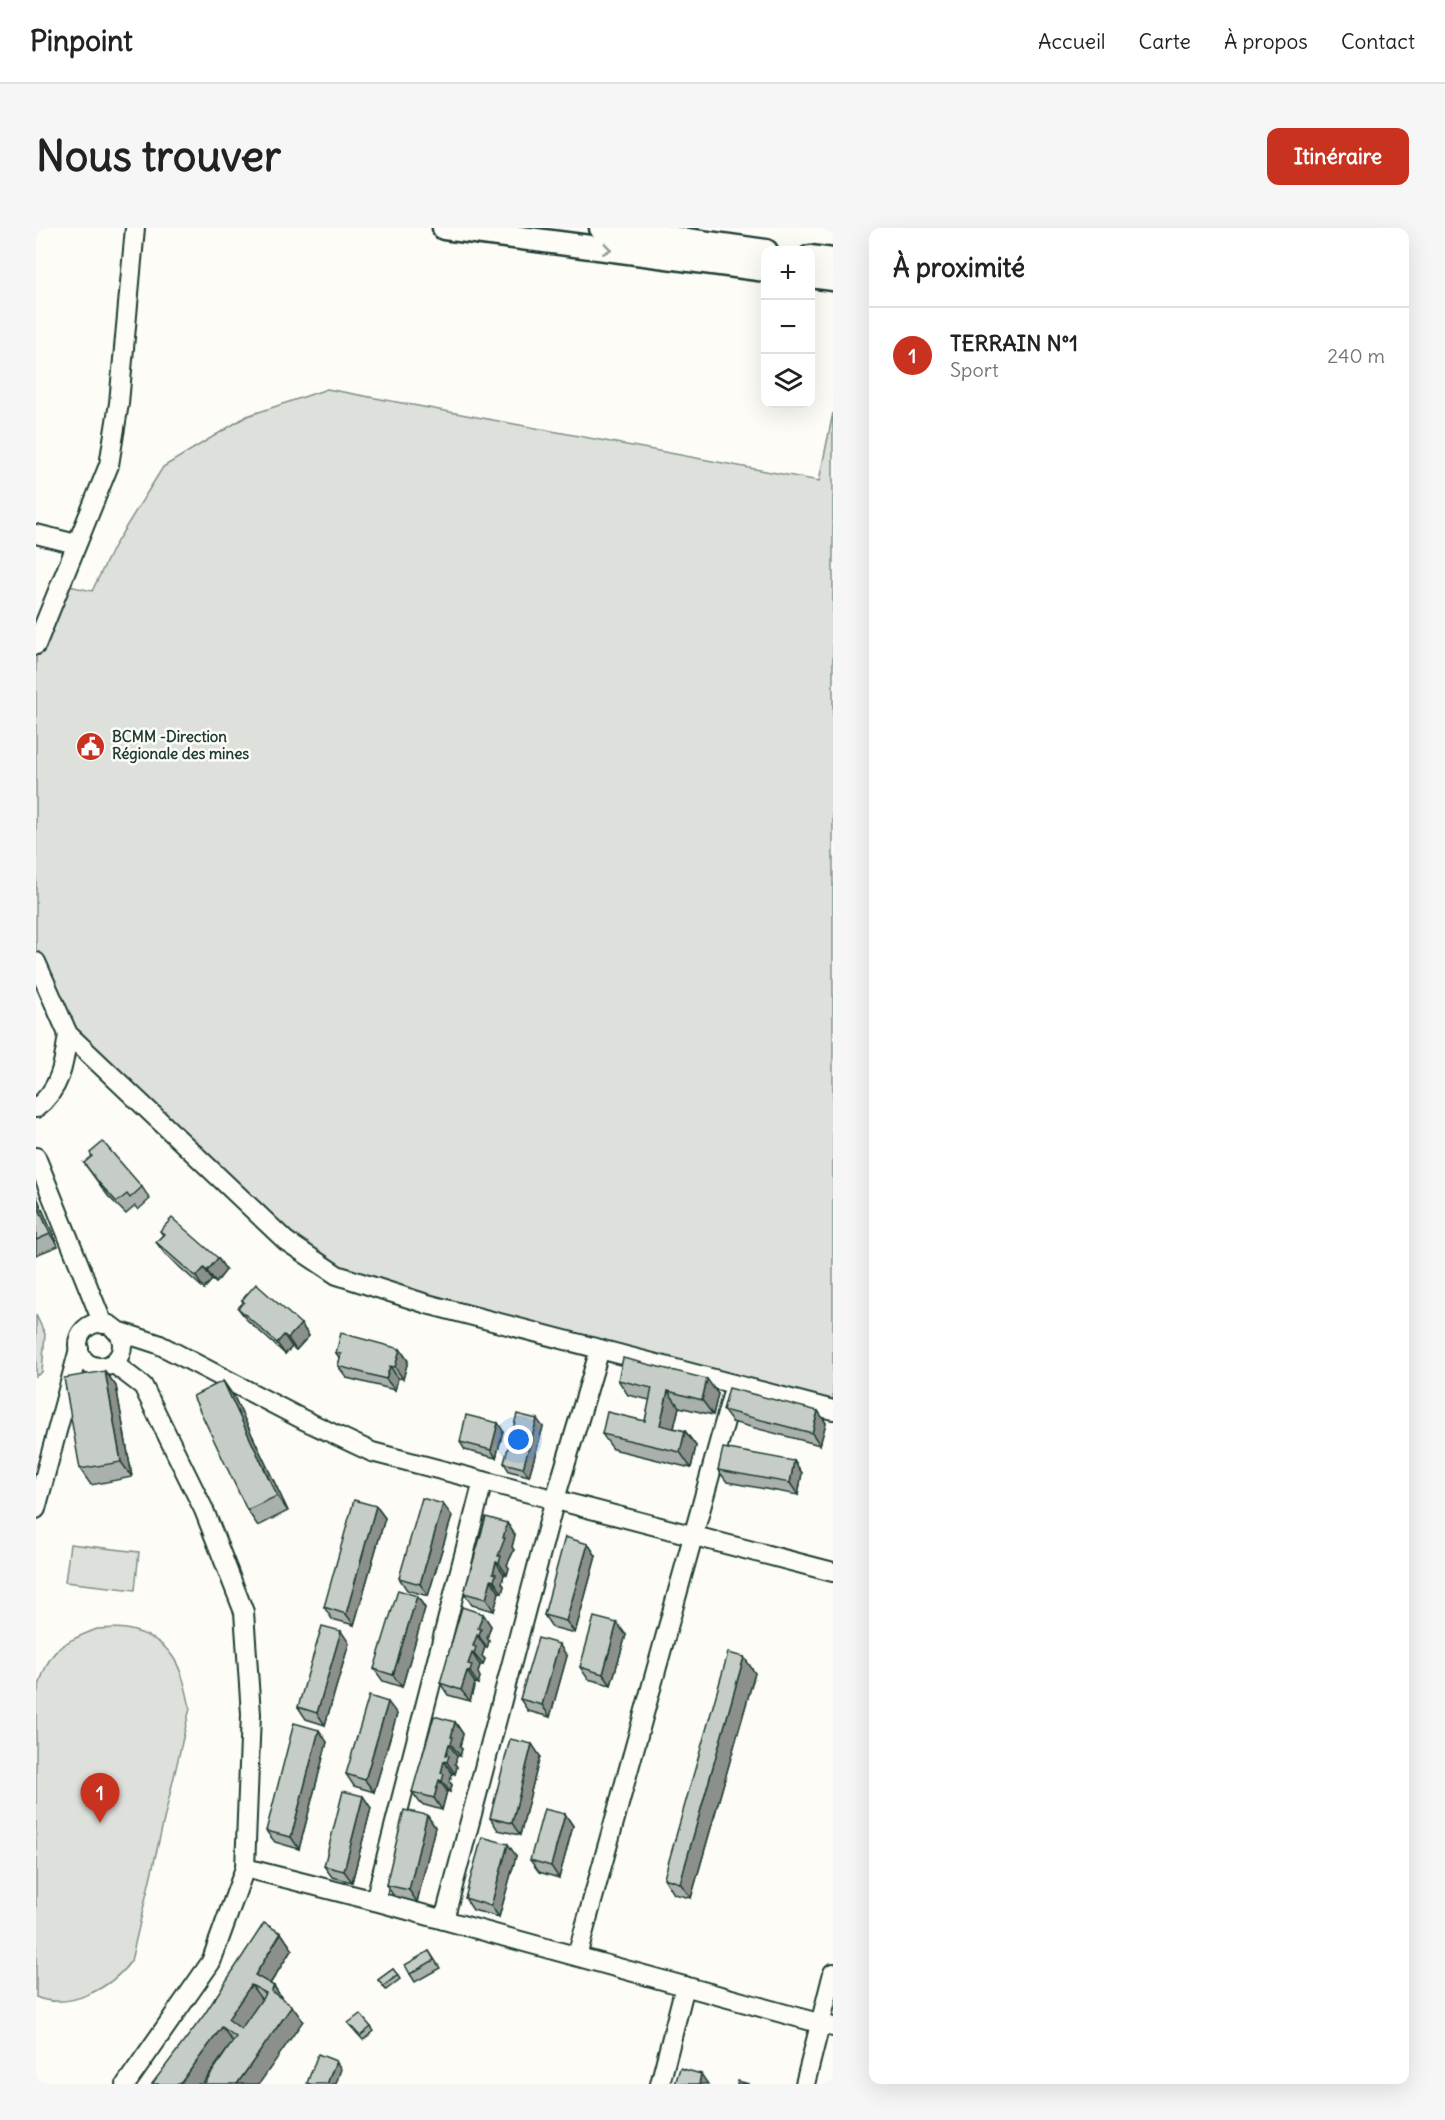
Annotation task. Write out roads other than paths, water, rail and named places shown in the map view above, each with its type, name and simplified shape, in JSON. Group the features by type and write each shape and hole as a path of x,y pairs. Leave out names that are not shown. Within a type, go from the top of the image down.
{"main road":[{"path":"444,228 761,269"},
{"path":"601,228 761,249"},
{"path":"815,258 833,260"},
{"path":"815,277 833,279"}],"street":[{"path":"36,645 109,465 119,403 135,228"},
{"path":"36,534 76,544"},
{"path":"36,962 68,1034 286,1241 337,1275 427,1304 833,1410"},
{"path":"36,1108 48,1099 64,1066 68,1034"},
{"path":"36,1157 109,1327 120,1336 121,1351 113,1363 107,1366 92,1366 86,1362 79,1349"},
{"path":"36,1509 81,1336 90,1326 109,1327 158,1344 304,1420 372,1452 833,1572"},
{"path":"444,1920 555,1499 600,1349"},
{"path":"113,1363 143,1386 204,1510 244,1612 251,1714 245,1868 212,1962 126,2084"},
{"path":"577,1956 735,1384"},
{"path":"375,1901 483,1481"},
{"path":"245,1868 375,1901 826,2026"},
{"path":"805,2084 826,2026 833,1973"},
{"path":"660,2084 685,1986"}],"place":[{"name":"BCMM -Direction Régionale des mines","path":"91,746"},
{"name":"TERRAIN N°1","path":"100,1823"}]}
